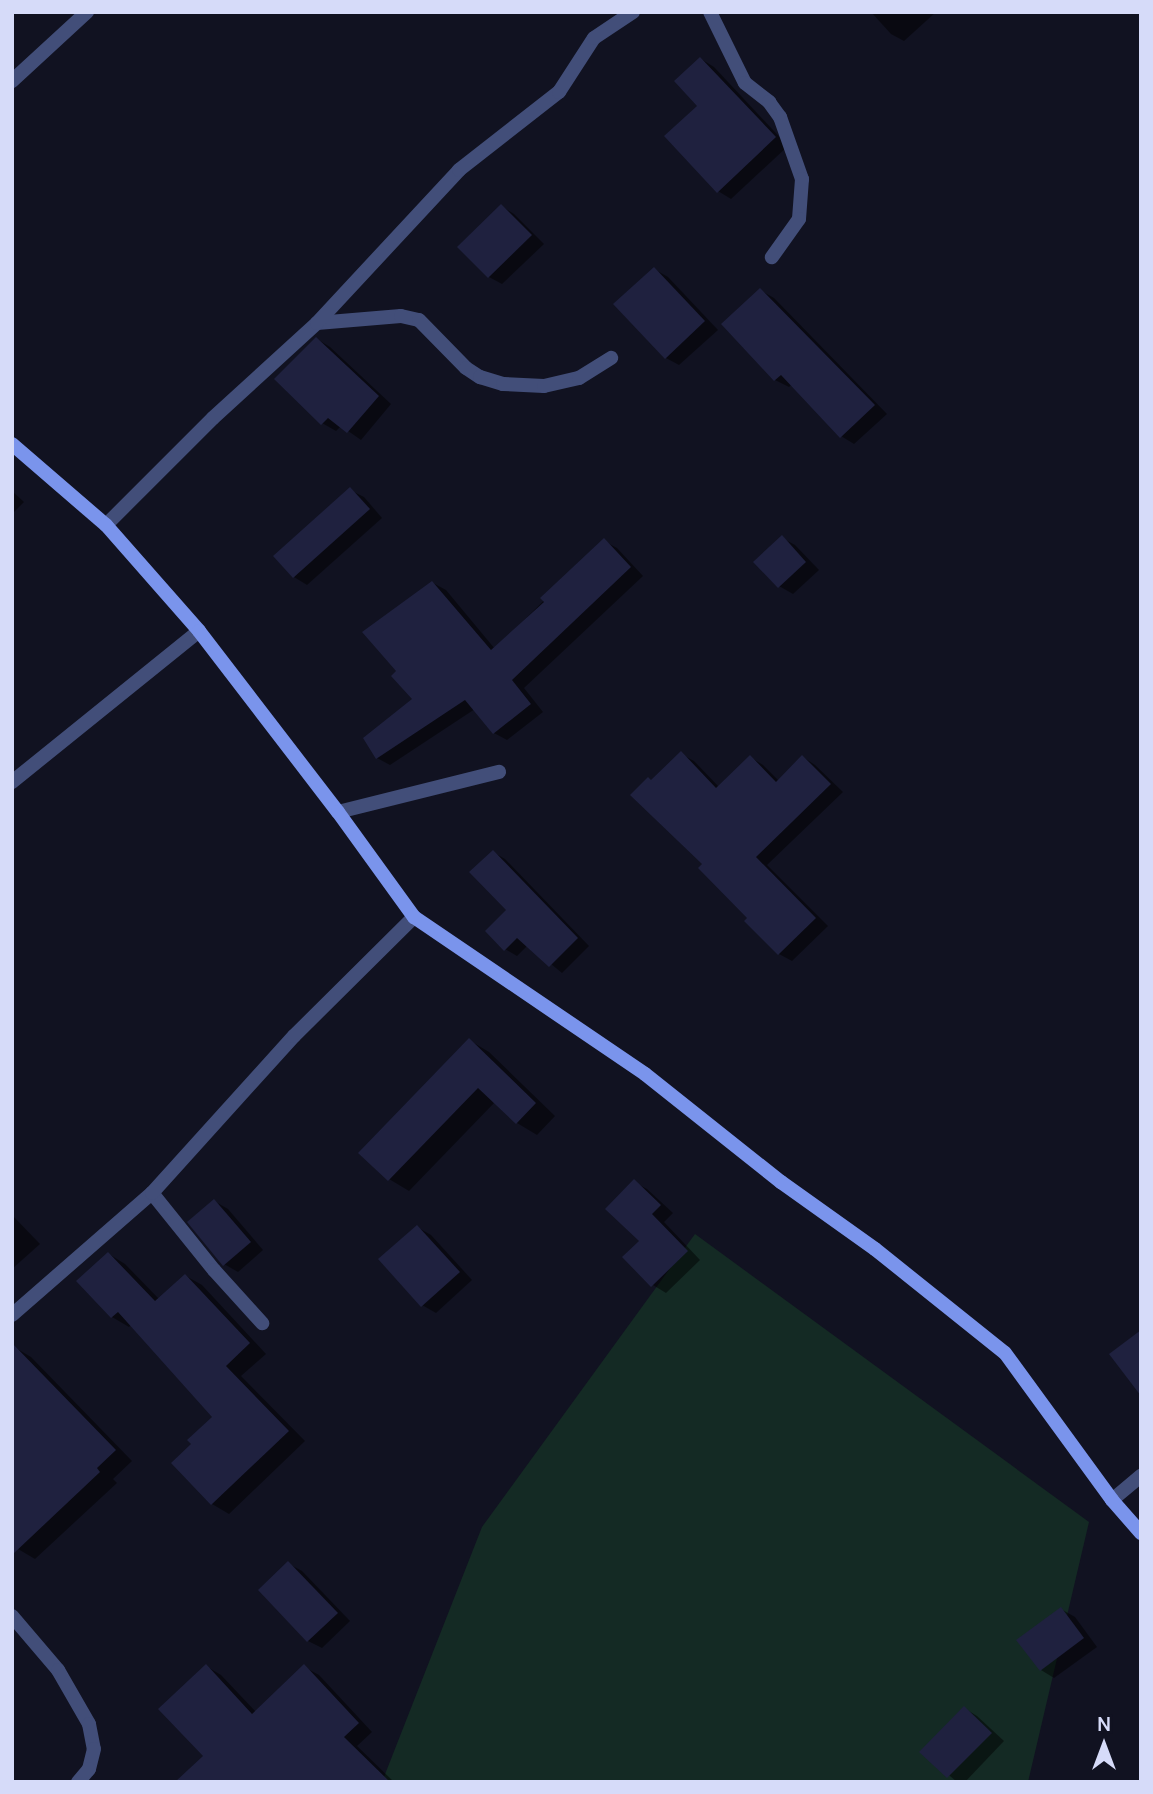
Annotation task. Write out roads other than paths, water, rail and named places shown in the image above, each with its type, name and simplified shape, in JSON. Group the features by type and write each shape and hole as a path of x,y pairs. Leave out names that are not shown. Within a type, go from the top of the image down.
{"street":[{"path":"12,81 87,12"},
{"path":"106,525 213,418 317,323 459,170 559,92 594,38 633,12"},
{"path":"710,12 745,83 769,102 780,117 802,179 799,219 772,257"},
{"path":"317,323 355,322 394,316 419,320 466,368 480,377 503,384 544,386 579,378 611,358"},
{"path":"12,444 106,525 199,631 338,811 414,917 645,1074 781,1182 875,1249 1006,1353 1112,1500 1141,1533"},
{"path":"12,782 199,631"},
{"path":"338,811 499,772"},
{"path":"12,1315 152,1193 294,1036 414,917"},
{"path":"152,1193 214,1270 262,1323"},
{"path":"1112,1500 1141,1476"},
{"path":"12,1616 58,1670 89,1724 94,1749 89,1769 78,1782"}]}
